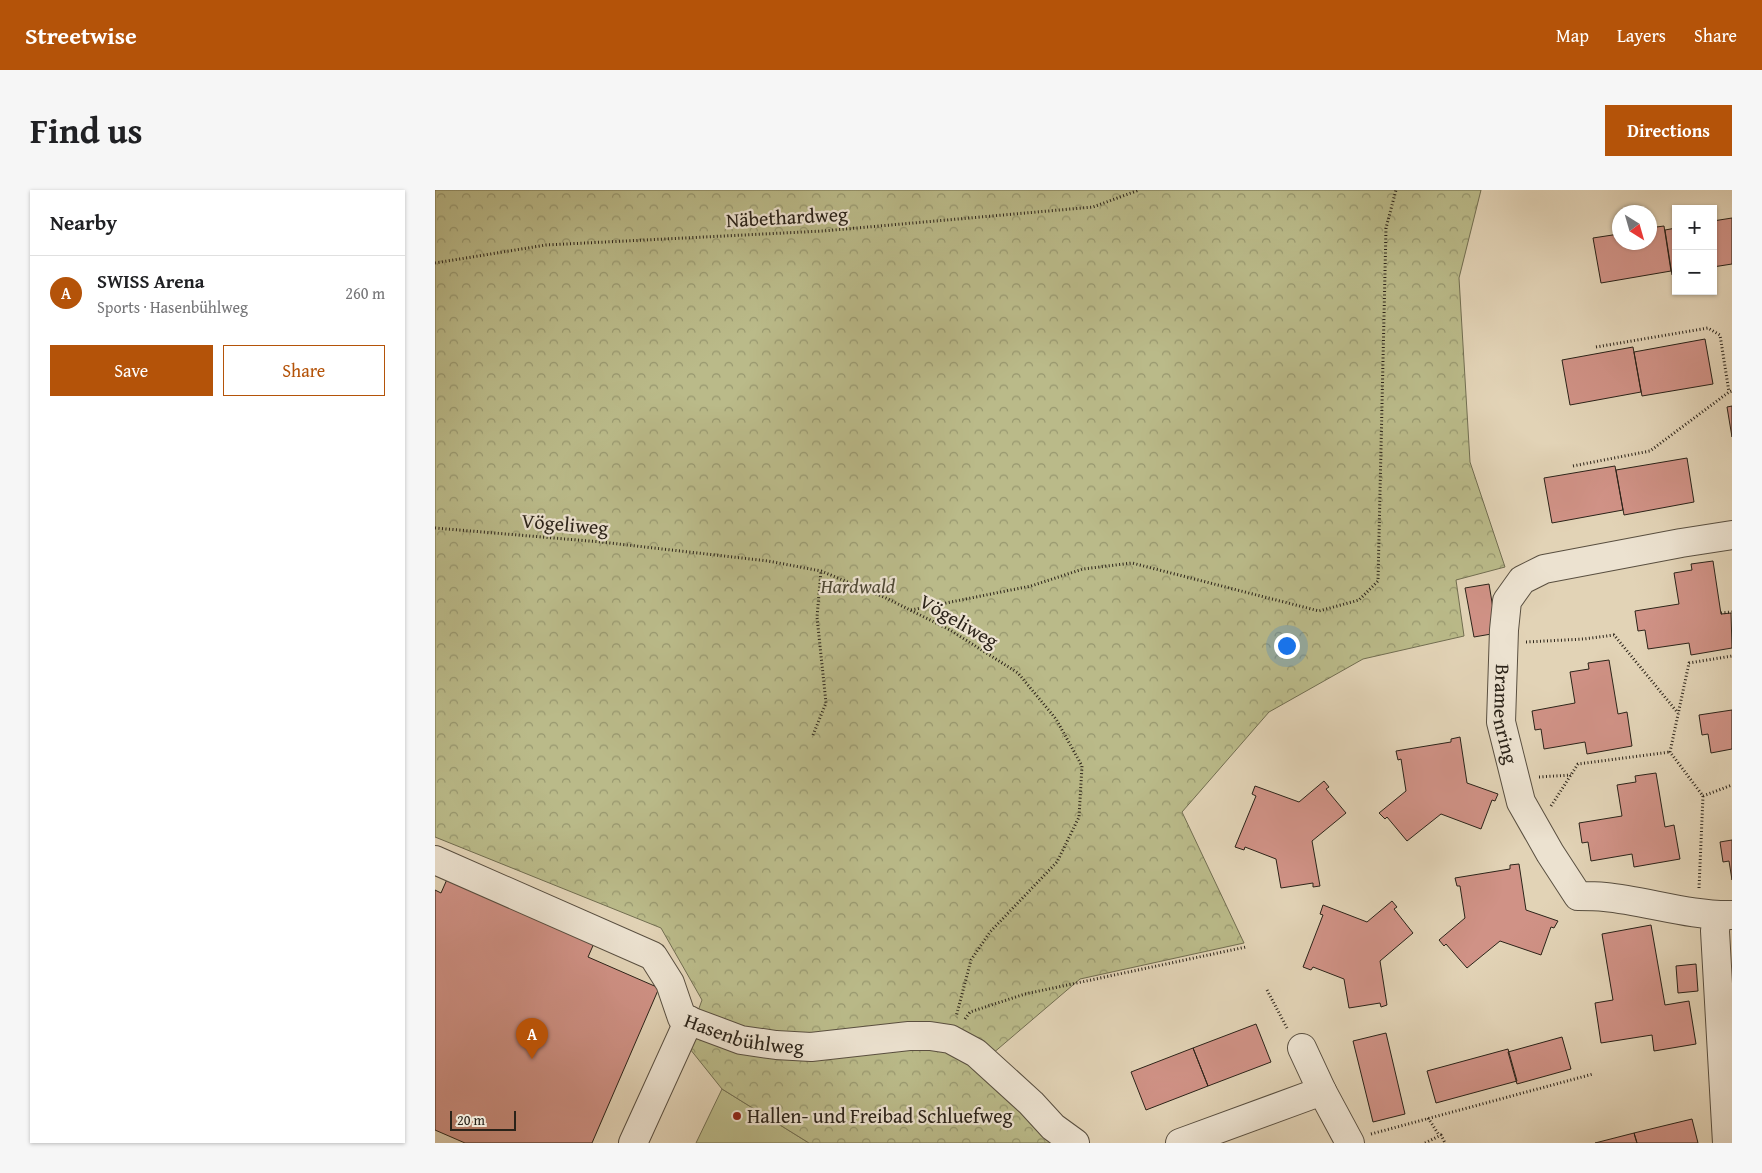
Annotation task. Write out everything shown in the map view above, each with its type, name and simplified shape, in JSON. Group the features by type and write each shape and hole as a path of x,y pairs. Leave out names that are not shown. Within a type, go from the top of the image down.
{"street":[{"name":"Bramenring","path":"1715,914 1605,897 1578,896 1521,802 1501,722 1504,642 1507,602 1522,580 1544,569 1732,535"},
{"name":"Hasenbühlweg","path":"435,860 653,956 670,983 682,1018 741,1040 775,1045 811,1047 909,1036 930,1036 950,1039 977,1053 1031,1103 1053,1127 1075,1143"},
{"path":"1715,914 1727,1143"},
{"path":"633,1143 693,1022"},
{"path":"1302,1048 1322,1091 1349,1141"},
{"path":"1180,1143 1322,1091"}],"path":[{"name":"Näbethardweg","path":"435,263 546,245 823,231 1093,207 1139,190"},
{"path":"910,610 1031,586 1083,569 1132,563 1319,611 1359,600 1377,581 1386,228 1396,190"},
{"path":"1573,466 1650,451 1730,392 1720,335 1708,328 1596,347"},
{"name":"Vögeliweg","path":"435,528 601,542 768,561 821,571 910,610 950,630 1017,673 1056,719 1082,766 1079,817 1057,862 990,932 971,960 950,1039"},
{"path":"813,735 826,703 817,617 821,571"},
{"path":"1721,613 1732,612"},
{"path":"1504,642 1584,640 1614,635 1678,713"},
{"path":"1669,752 1689,663 1732,656"},
{"path":"1536,829 1578,764 1669,752"},
{"path":"1669,752 1703,796 1715,914"},
{"path":"1515,778 1571,775"},
{"path":"1703,796 1732,785"},
{"path":"950,1039 970,1012 1025,994 1246,947"},
{"path":"1267,990 1284,1022"},
{"path":"1349,1141 1593,1074"},
{"path":"1429,1118 1445,1143"},
{"path":"1425,1143 1439,1135"}],"green space":[{"name":"Hardwald","path":"435,190 1481,190 1459,278 1470,462 1505,567 1456,580 1464,636 1363,659 1269,712 1182,812 1244,943 1080,979 985,1060 1069,1143 809,1143 722,1089 686,1044 702,1000 661,928 435,837"},
{"name":"Hallen- und Freibad Schluefweg","path":"722,1089 809,1143 696,1143"}],"building":[{"path":"1732,218 1732,264 1717,266 1717,220"},
{"path":"1664,226 1671,271 1601,283 1593,238 1612,235 1612,250 1657,250 1657,227"},
{"path":"1672,229 1672,275 1665,230"},
{"path":"1705,339 1713,384 1642,396 1634,352"},
{"path":"1633,347 1641,392 1570,405 1562,360"},
{"path":"1732,406 1732,437 1727,407"},
{"path":"1687,458 1694,502 1624,515 1616,470"},
{"path":"1615,466 1623,510 1552,523 1544,478"},
{"path":"1713,561 1721,614 1731,613 1732,648 1691,655 1689,643 1648,649 1645,630 1638,631 1635,611 1679,604 1674,573 1692,570 1691,564"},
{"path":"1489,584 1497,633 1474,637 1465,588"},
{"path":"1609,660 1618,714 1627,712 1632,746 1587,754 1585,742 1544,749 1541,729 1535,730 1532,711 1575,703 1570,672 1589,669 1588,663"},
{"path":"1732,710 1732,749 1711,753 1708,734 1702,735 1699,715"},
{"path":"1460,737 1467,783 1498,794 1495,801 1492,800 1481,829 1441,814 1407,841 1387,817 1385,819 1379,813 1406,791 1401,759 1398,760 1396,751 1451,742 1451,739"},
{"path":"1656,773 1665,827 1674,825 1680,859 1634,867 1632,854 1591,861 1588,842 1582,843 1579,823 1622,816 1617,785 1636,782 1635,776"},
{"path":"1324,781 1329,787 1326,789 1346,813 1312,841 1320,886 1313,887 1313,883 1281,888 1276,859 1245,847 1244,850 1235,847 1256,796 1252,794 1255,786 1299,802"},
{"path":"1732,840 1732,880 1729,861 1723,862 1720,842"},
{"path":"1519,864 1526,910 1558,921 1554,928 1551,927 1541,955 1500,941 1467,968 1446,944 1444,946 1439,940 1465,918 1460,886 1457,886 1455,878 1510,869 1510,865"},
{"path":"448,877 595,941 588,957 659,988 592,1143 465,1143 435,1130 435,890 441,893"},
{"path":"1392,901 1397,907 1394,909 1413,933 1380,961 1387,1005 1381,1007 1380,1003 1349,1008 1344,979 1313,967 1311,970 1303,967 1323,915 1320,914 1323,905 1367,922"},
{"path":"1651,925 1665,1005 1689,1001 1696,1044 1654,1051 1652,1035 1601,1043 1595,1003 1613,1000 1602,934"},
{"path":"1696,964 1698,991 1678,993 1676,966"},
{"path":"1256,1024 1271,1062 1208,1086 1193,1048"},
{"path":"1386,1033 1405,1114 1373,1122 1353,1041"},
{"path":"1562,1037 1571,1069 1517,1084 1508,1052"},
{"path":"1193,1048 1208,1086 1146,1110 1131,1072"},
{"path":"1508,1049 1517,1081 1436,1103 1427,1071"},
{"path":"1692,1119 1698,1143 1637,1143 1634,1133"},
{"path":"1634,1133 1637,1143 1595,1143"}],"place":[{"name":"SWISS Arena","path":"532,1059"},
{"name":"Hallen- und Freibad Schluefweg","path":"737,1116"}]}
